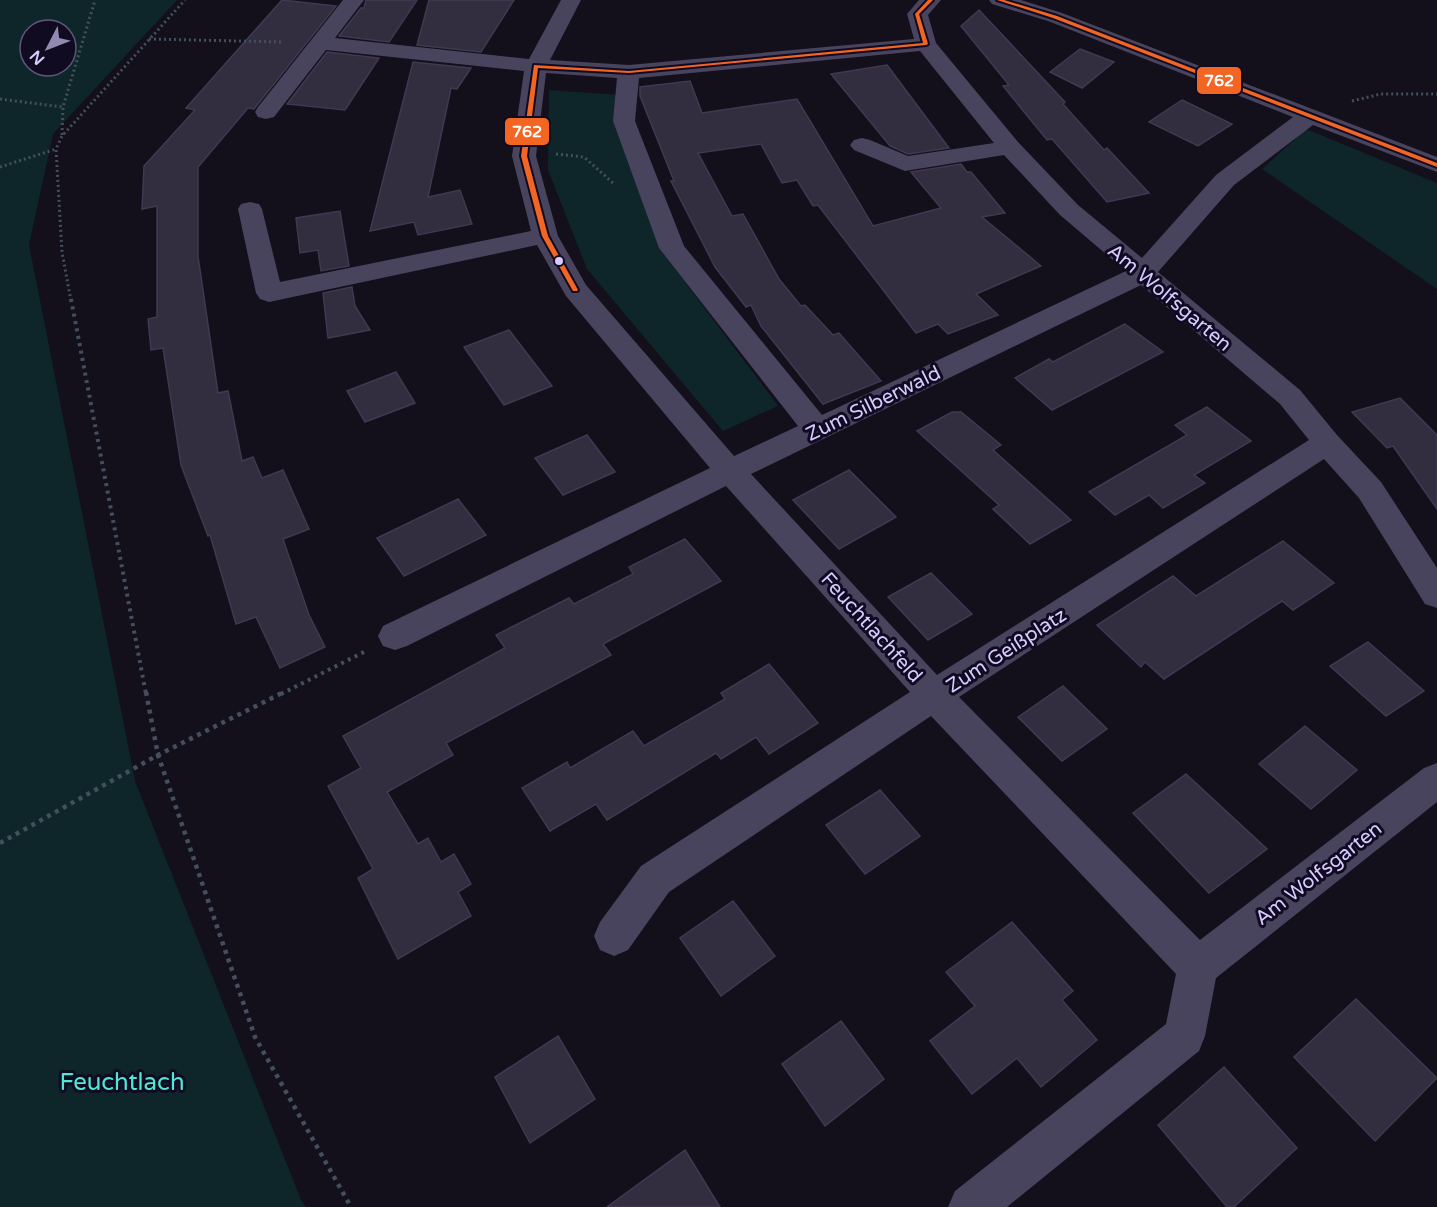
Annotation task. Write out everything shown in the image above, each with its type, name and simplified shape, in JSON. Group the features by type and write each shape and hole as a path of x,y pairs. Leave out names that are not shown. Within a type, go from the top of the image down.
{"street":[{"path":"266,112 354,0"},
{"name":"Feuchtlachfeld","path":"571,0 536,66 524,156 545,236 575,290 730,471 934,695 1198,967"},
{"name":"Am Wolfsgarten","path":"931,0 917,14 926,45 1010,147 1069,210 1290,397 1327,443 1370,490 1437,595"},
{"path":"999,0 1055,17 1437,165"},
{"path":"322,43 536,66 629,72 926,45"},
{"path":"629,72 624,121 672,248 818,430"},
{"name":"Zum Silberwald","path":"395,636 730,471 1142,274 1225,180 1311,115"},
{"path":"862,145 905,164 1010,147"},
{"path":"250,209 269,293 545,236"},
{"name":"Zum Geißplatz","path":"614,936 655,879 934,695 1327,443"},
{"name":"Am Wolfsgarten","path":"1198,967 1437,780"},
{"path":"970,1207 1184,1036 1198,967"}],"path":[{"path":"62,136 63,107 96,0"},
{"path":"185,0 62,136 56,149 62,252 158,755 255,1036 351,1207"},
{"path":"149,39 322,43"},
{"path":"1343,103 1381,94 1437,94"},
{"path":"0,99 63,107"},
{"path":"0,167 56,149"},
{"path":"524,156 564,153 584,157 608,180 623,188 648,186"},
{"path":"0,843 158,755 395,636"}],"green space":[{"name":"Feuchtlach","path":"0,0 177,0 53,134 29,245 135,781 301,1200 306,1207 0,1207"},
{"path":"549,90 618,95 661,250 778,406 723,431 587,269 548,170"},
{"path":"1306,129 1437,183 1437,289 1262,169"}],"building":[{"path":"282,0 336,6 254,109 248,108 198,167 198,256 218,393 228,391 242,461 253,457 262,478 283,470 309,529 283,539 309,615 325,647 280,668 256,617 236,624 210,535 208,536 181,465 163,348 151,350 148,319 157,317 157,206 142,209 144,166 195,110 186,108"},
{"path":"366,0 417,0 389,42 339,36 361,8 364,8"},
{"path":"429,0 514,0 481,52 417,45"},
{"path":"979,10 1065,102 1063,104 1104,150 1107,148 1149,193 1107,202 1052,139 1047,140 1003,86 1009,85 961,26"},
{"path":"1080,49 1114,62 1082,88 1050,72"},
{"path":"327,52 379,58 345,110 287,104"},
{"path":"413,62 471,68 457,89 451,88 428,197 460,190 472,224 418,235 414,222 370,231"},
{"path":"887,65 949,148 908,154 890,146 831,74"},
{"path":"690,81 702,113 797,99 873,226 941,208 911,172 961,164 967,172 971,172 1005,213 982,217 1041,266 976,294 998,315 948,334 938,324 916,333 818,205 813,206 797,180 782,183 761,144 698,153 732,216 743,214 779,279 801,306 805,305 833,335 839,333 881,381 823,404 761,326 751,305 746,307 715,267 671,181 674,181 640,96 640,87"},
{"path":"1182,100 1232,124 1198,146 1149,122"},
{"path":"340,211 349,266 321,271 318,250 300,253 296,218"},
{"path":"352,287 355,306 370,330 328,338 323,293"},
{"path":"1125,324 1163,352 1052,410 1015,378 1049,359 1053,362"},
{"path":"509,330 552,386 504,405 464,347"},
{"path":"396,372 415,403 365,422 347,391"},
{"path":"1400,398 1437,435 1437,509 1393,446 1387,448 1352,412"},
{"path":"1207,407 1251,441 1194,475 1205,483 1163,508 1149,495 1115,515 1089,492 1187,435 1175,425"},
{"path":"952,412 961,412 1001,445 993,450 1071,520 1030,544 993,509 999,505 917,431"},
{"path":"587,435 615,472 563,495 535,458"},
{"path":"849,470 896,517 839,549 793,500"},
{"path":"458,499 486,535 404,576 377,538"},
{"path":"685,539 721,581 603,644 611,655 446,743 453,755 387,792 418,844 428,838 441,862 454,854 471,884 458,892 471,916 398,959 358,878 373,869 328,786 361,768 343,736 505,648 496,635 569,598 574,604 633,574 629,567"},
{"path":"1283,541 1334,583 1293,610 1282,601 1164,679 1145,662 1141,667 1097,625 1173,576 1196,596"},
{"path":"931,573 972,614 928,640 888,597"},
{"path":"1368,642 1424,691 1386,716 1330,666"},
{"path":"769,664 818,723 769,754 756,737 721,759 716,753 607,820 596,804 550,831 522,788 567,762 570,768 633,731 644,746 725,699 721,693"},
{"path":"1063,686 1107,729 1062,761 1018,717"},
{"path":"1305,726 1357,770 1311,809 1259,764"},
{"path":"1186,774 1267,849 1209,893 1133,813"},
{"path":"880,790 920,836 865,874 826,825"},
{"path":"733,901 775,956 721,996 680,938"},
{"path":"1012,922 1073,991 1062,1000 1097,1040 1041,1087 1017,1058 972,1094 930,1041 975,1006 946,972"},
{"path":"1356,999 1437,1078 1375,1141 1294,1057"},
{"path":"841,1021 884,1079 825,1126 782,1064"},
{"path":"558,1036 595,1099 530,1143 495,1077"},
{"path":"1224,1067 1297,1148 1234,1207 1227,1207 1158,1125"},
{"path":"685,1150 720,1207 607,1207"}],"transit line":[{"name":"762","path":"575,290 545,236 524,156 536,66 629,72 926,44 917,14 931,0"},
{"name":"762","path":"999,0 1055,17 1437,165"}]}
